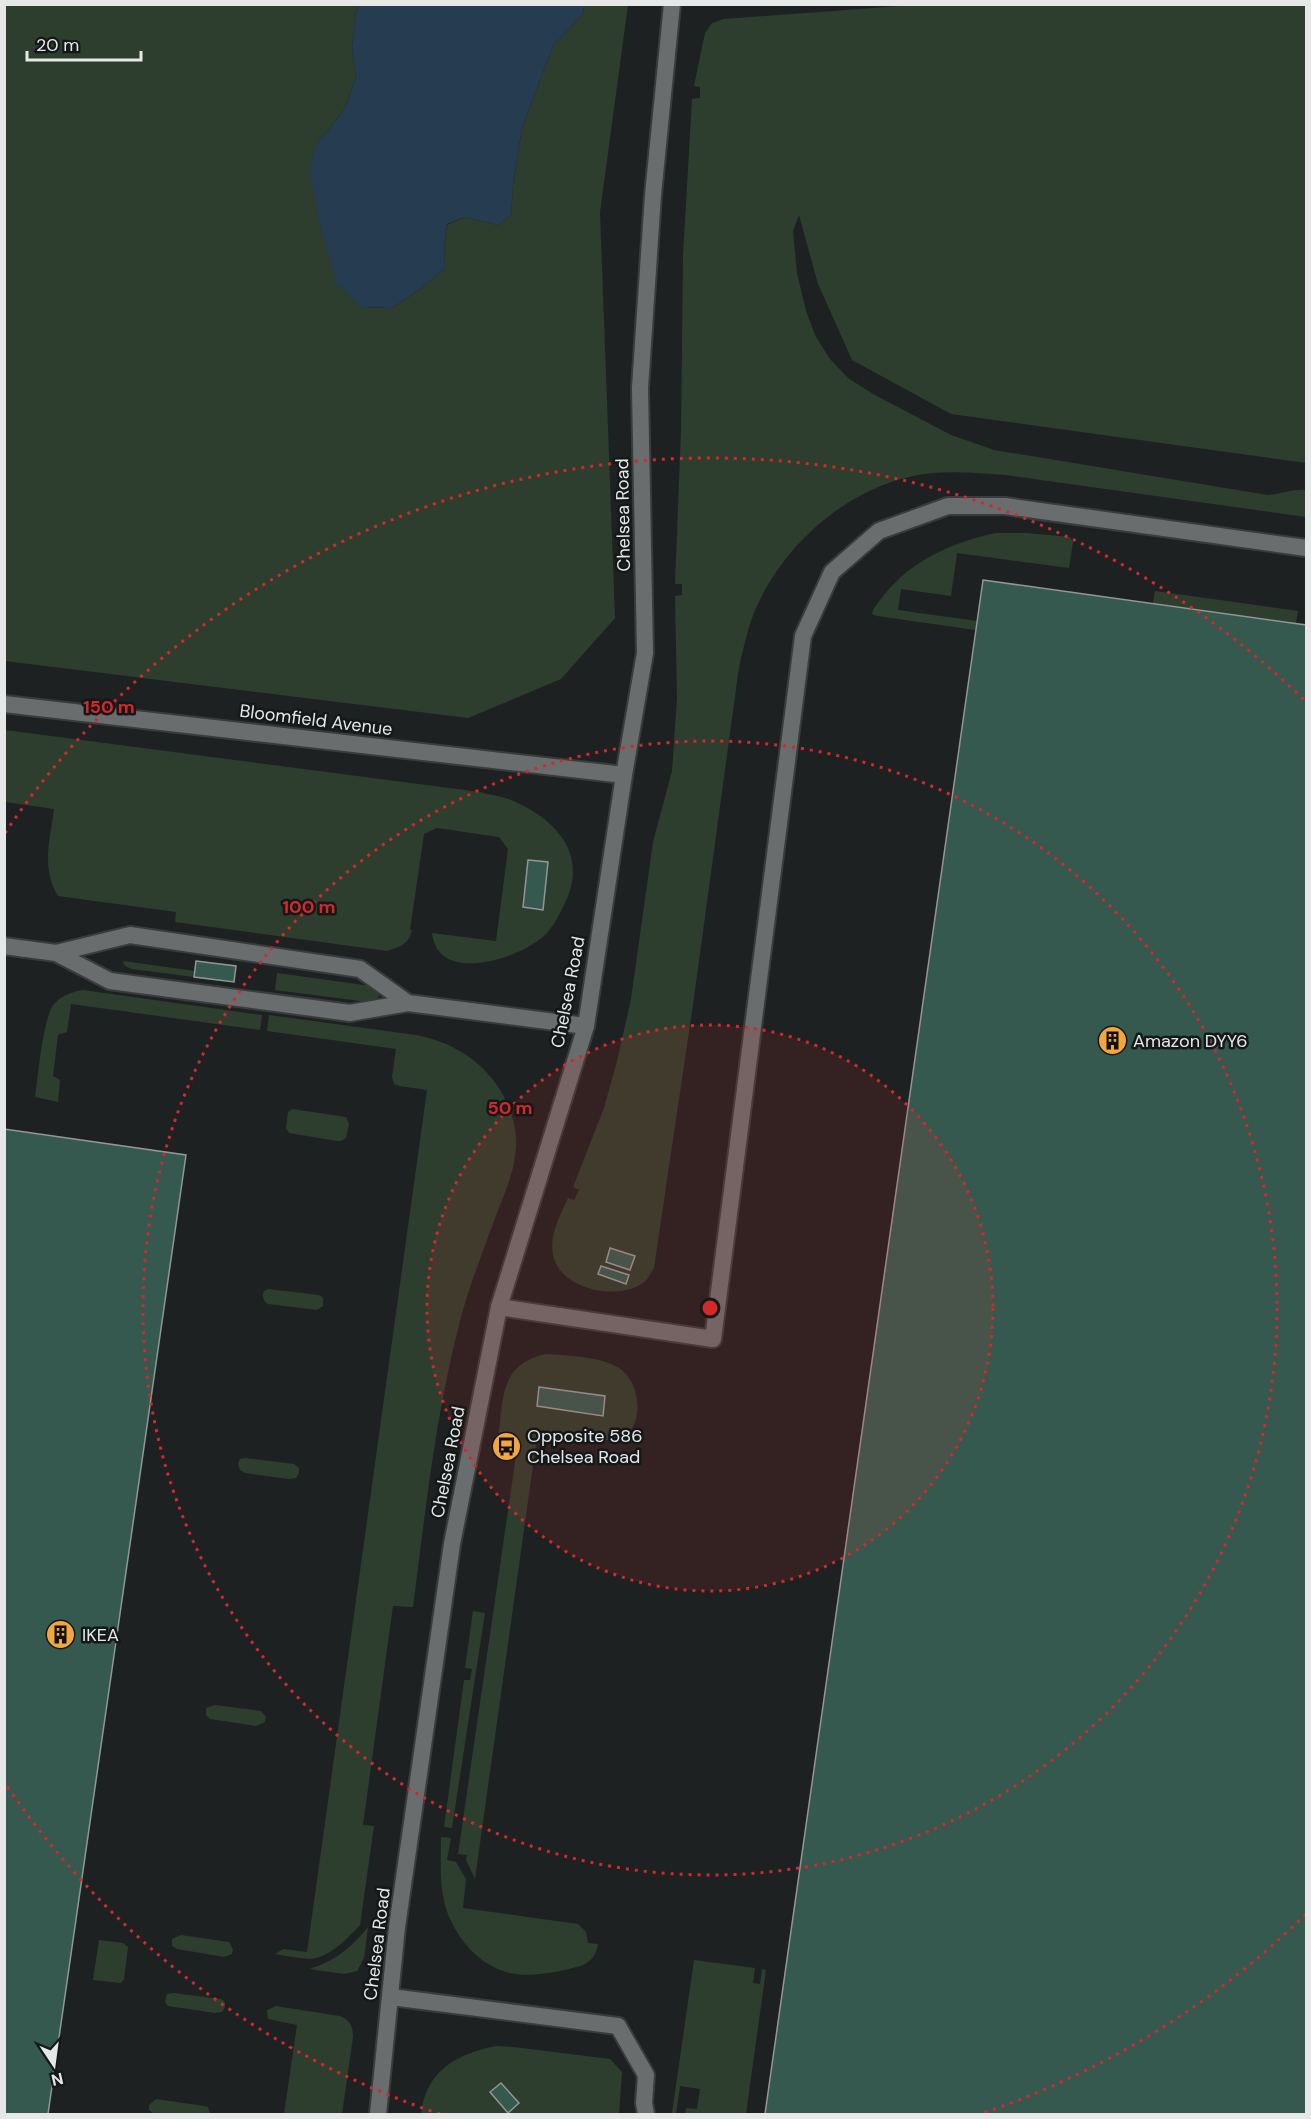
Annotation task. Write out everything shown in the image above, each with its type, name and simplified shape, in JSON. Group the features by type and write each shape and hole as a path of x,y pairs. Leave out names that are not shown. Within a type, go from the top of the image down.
{"street":[{"name":"Chelsea Road","path":"378,2115 397,1928 452,1544 499,1307 586,1026 645,653 639,388 653,195 672,4"},
{"path":"499,1307 713,1339 803,636 832,572 879,531 948,506 1005,506 1306,548"},
{"name":"Bloomfield Avenue","path":"4,704 624,775"},
{"path":"56,953 130,935 360,969 408,1003"},
{"path":"4,946 56,953 110,981 350,1013 408,1003 586,1026"},
{"path":"391,1997 618,2026 646,2075 644,2103 646,2115"}],"green space":[{"path":"5,5 362,5 356,10 352,47 356,78 344,110 316,145 361,307 392,308 422,288 445,267 444,248 447,225 465,217 498,225 511,215 522,128 553,46 583,14 584,5 628,5 600,212 615,618 561,679 468,718 5,661"},
{"path":"913,5 1306,5 1306,463 951,414 852,360 818,284 799,215 793,231 797,273 806,311 816,337 830,359 848,378 873,394 951,435 994,450 1268,495 1306,490 1306,517 1006,475 941,472 904,478 877,488 851,501 806,536 770,581 757,606 739,667 654,1268 643,1283 632,1288 619,1291 591,1289 566,1277 558,1267 552,1248 556,1226 568,1198 574,1200 579,1190 573,1187 604,1108 617,1061 631,999 653,842 672,771 677,698 675,596 682,595 682,584 675,584 681,431 683,255 692,99 700,98 700,87 694,86 705,33 712,23 724,19"},
{"path":"996,533 1070,537 1073,542 1069,568 957,553 951,596 901,589 898,610 977,621 975,630 872,614 877,604 895,583 920,562 949,547"},
{"path":"1155,591 1298,611 1296,623 1153,603"},
{"path":"5,730 480,792 503,797 541,817 564,840 573,869 571,885 558,917 543,937 516,953 480,963 463,963 448,959 437,949 432,933 496,941 508,849 499,837 437,828 424,834 411,935 403,944 387,951 175,922 176,912 58,896 48,865 54,809 5,802"},
{"path":"123,961 195,971 194,977 131,969 124,965"},
{"path":"277,973 371,986 378,990 379,996 376,1000 368,1002 275,990"},
{"path":"83,990 262,1015 260,1030 71,1004 67,1032 58,1035 53,1076 60,1080 58,1102 35,1097 39,1062 50,1011 60,998"},
{"path":"269,1015 416,1035 451,1046 480,1066 493,1079 510,1111 516,1142 513,1168 469,1291 450,1363 431,1467 413,1607 393,1606 363,1825 374,1826 360,1925 330,1952 309,1959 275,1954 283,1949 307,1952 427,1090 394,1084 392,1077 396,1049 267,1031"},
{"path":"292,1109 346,1117 349,1124 346,1138 337,1141 289,1133 286,1128 288,1112"},
{"path":"265,1290 319,1295 323,1298 323,1306 317,1310 268,1304 263,1296"},
{"path":"546,1354 594,1359 619,1368 633,1385 638,1408 632,1429 614,1441 538,1430 475,1879 466,1860 467,1855 458,1854 518,1442 498,1439 501,1410 511,1375 530,1359"},
{"path":"240,1459 294,1464 299,1468 299,1473 296,1478 288,1479 245,1473 240,1470 238,1464"},
{"path":"473,1611 485,1613 452,1828 444,1827 464,1680 470,1680 472,1669 465,1668"},
{"path":"215,1705 261,1711 266,1717 265,1722 256,1726 210,1719 206,1715 206,1708"},
{"path":"441,1837 451,1838 447,1860 456,1862 466,1879 463,1908 578,1924 586,1932 588,1943 598,1944 593,1957 586,1964 577,1967 528,1975 498,1969 482,1960 463,1941 455,1929 444,1903 441,1881"},
{"path":"368,1927 364,1958 357,1971 344,1974 309,1969 342,1953"},
{"path":"181,1935 229,1942 233,1949 232,1954 224,1957 177,1949 172,1946 172,1939"},
{"path":"99,1940 123,1943 128,1947 124,1979 121,1983 93,1980"},
{"path":"694,1960 755,1968 753,1983 760,1984 762,1969 766,1970 746,2114 685,2114 686,2108 697,2109 700,2089 680,2086 676,2114 672,2113"},
{"path":"167,1994 221,1999 225,2006 222,2012 215,2013 168,2006 165,2002"},
{"path":"276,2006 340,2016 350,2024 353,2037 342,2114 284,2114 297,2025 268,2019 267,2010"},
{"path":"496,2046 610,2059 622,2072 619,2114 421,2114 429,2086 445,2067 468,2054"},
{"path":"156,2099 208,2107 210,2114 154,2114 149,2110 149,2105"}],"water":[{"path":"362,5 584,5 583,14 553,46 522,128 511,215 498,225 465,217 447,224 444,248 445,267 422,288 392,308 361,307 336,283 319,221 309,169 316,145 344,110 356,78 352,47 356,10"}],"building":[{"name":"Amazon DYY6","path":"983,580 1306,625 1306,2114 765,2114"},
{"path":"528,860 548,862 543,910 523,907"},
{"path":"196,961 236,966 234,982 194,977"},
{"name":"IKEA","path":"4,1129 186,1155 48,2114 4,2114"},
{"path":"610,1248 635,1256 630,1270 606,1262"},
{"path":"601,1266 629,1275 626,1284 598,1274"},
{"path":"539,1387 605,1396 603,1416 537,1406"},
{"path":"501,2083 519,2103 508,2113 490,2092"}],"place":[{"name":"Amazon DYY6","path":"1112,1041"},
{"name":"Opposite 586 Chelsea Road","path":"506,1446"},
{"name":"IKEA","path":"61,1635"}]}
